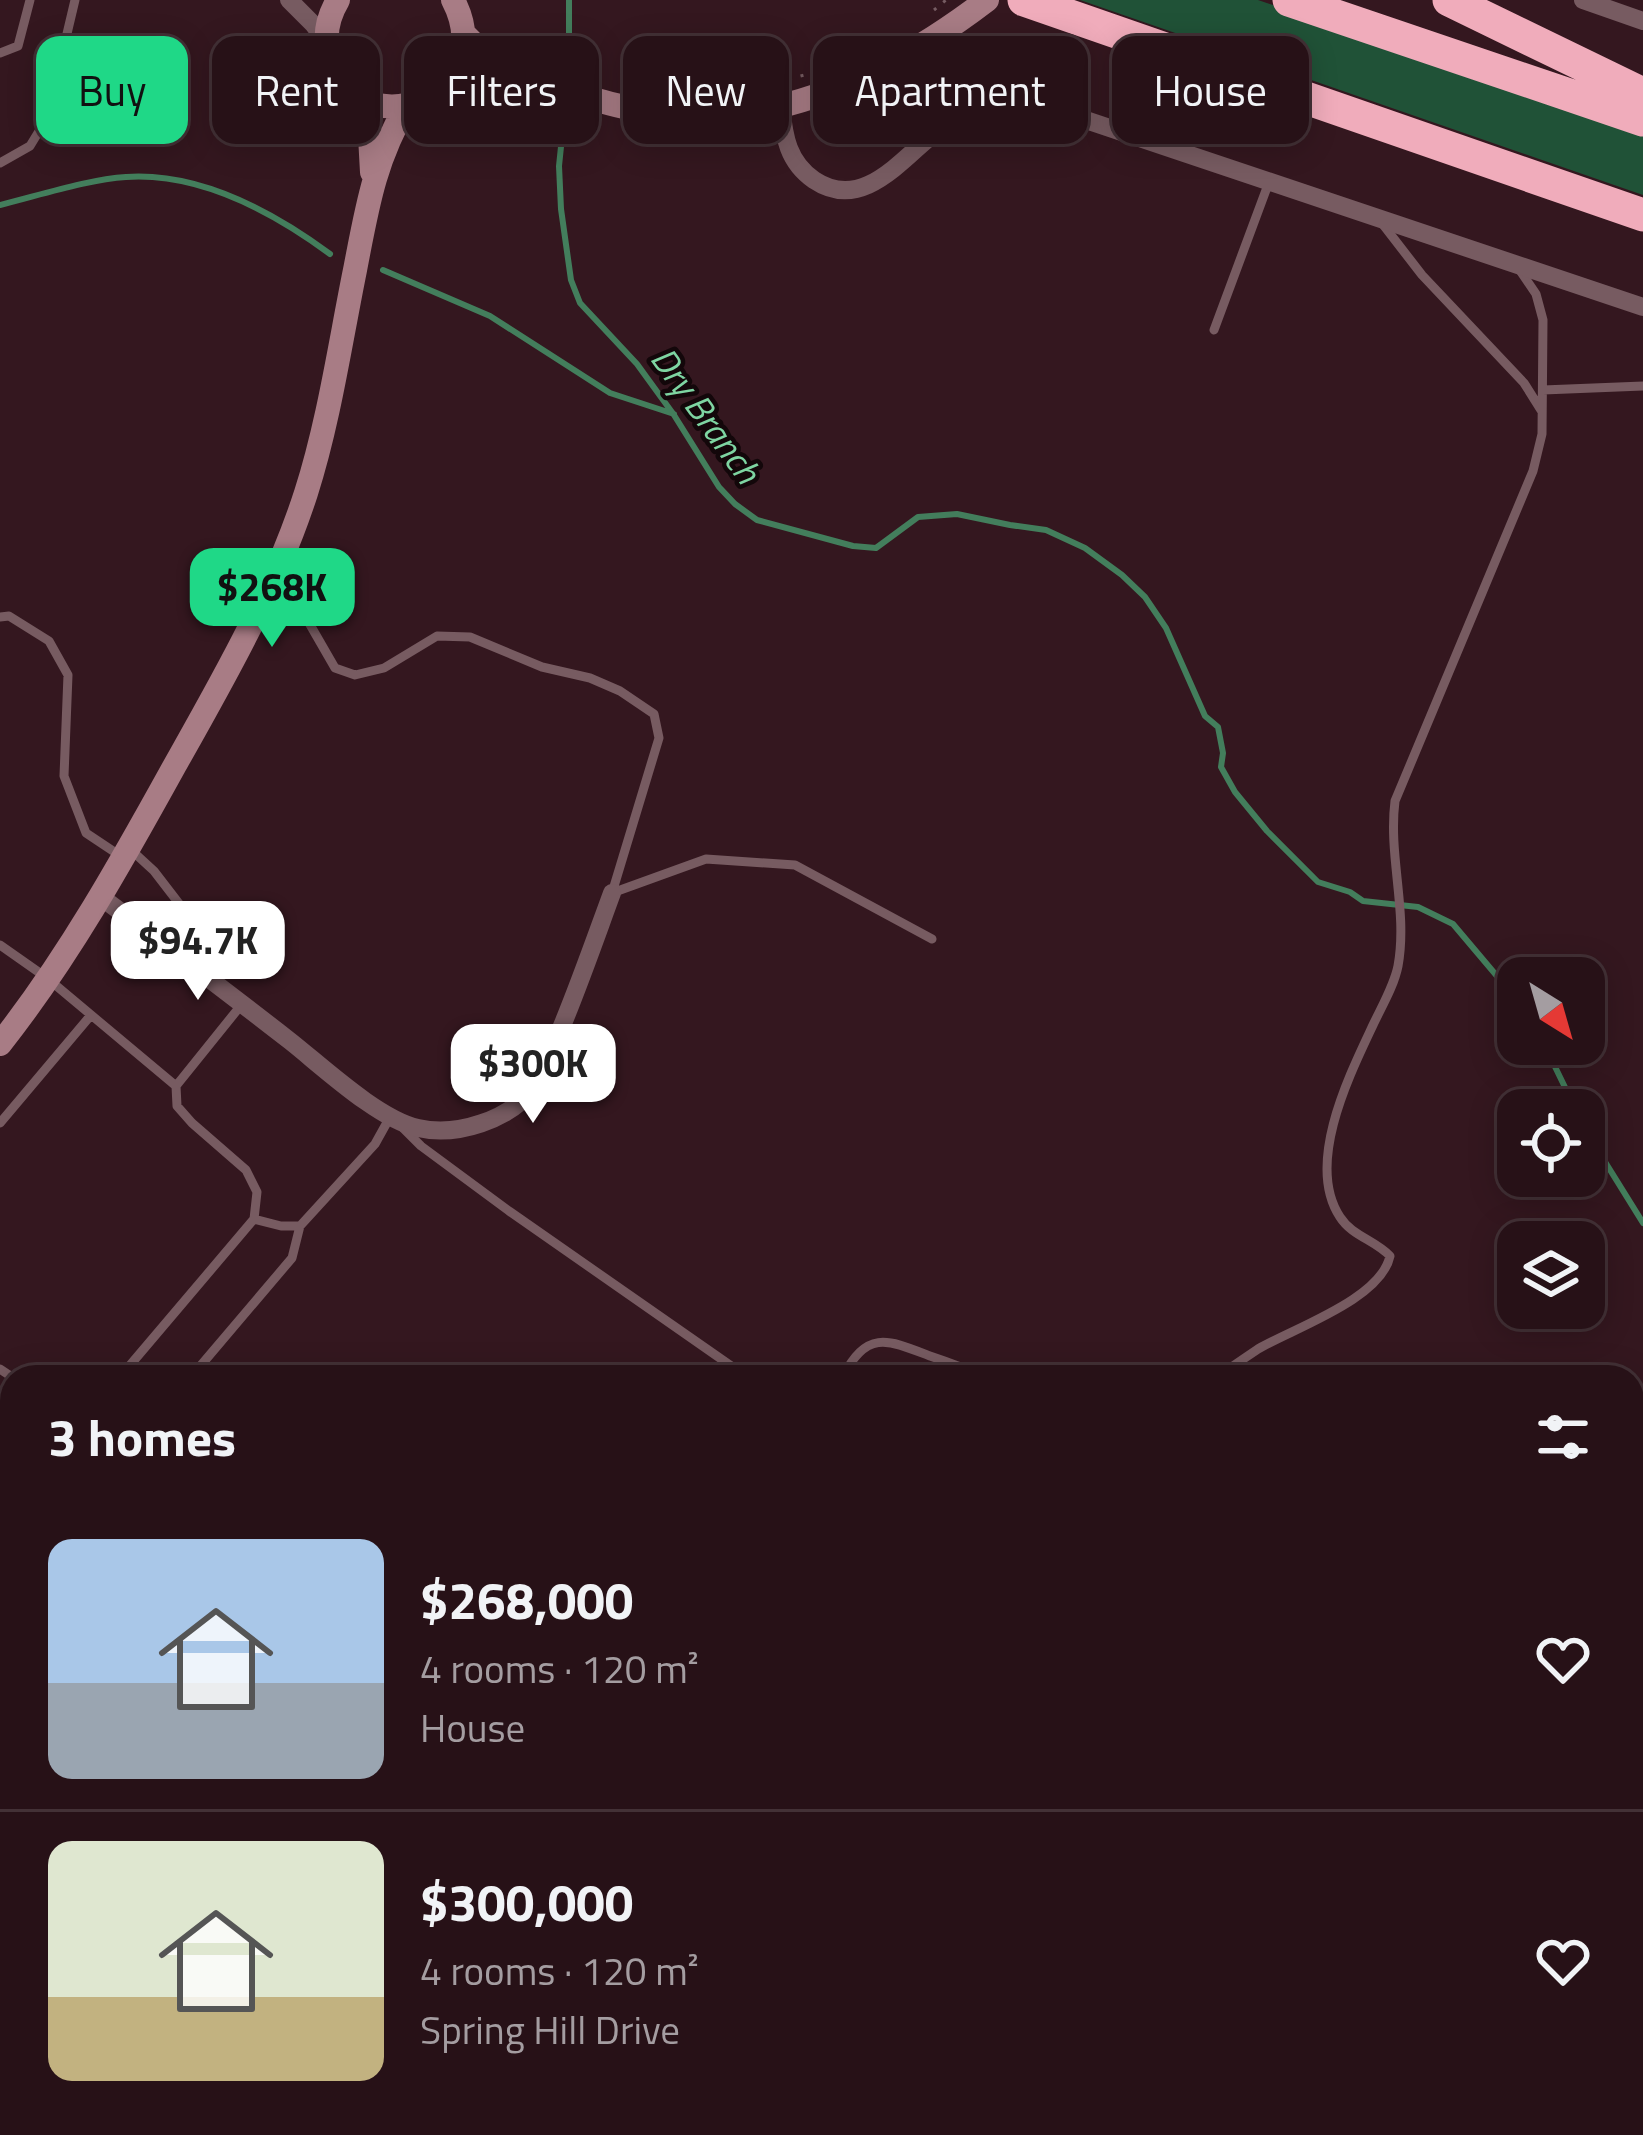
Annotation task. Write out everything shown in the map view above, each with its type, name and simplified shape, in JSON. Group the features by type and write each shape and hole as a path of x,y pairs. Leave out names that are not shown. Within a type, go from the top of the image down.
{"highway":[{"path":"1024,0 1643,215"},
{"path":"1289,0 1643,120"},
{"path":"1449,0 1643,94"}],"main road":[{"path":"327,36 338,0"},
{"path":"453,0 464,34"},
{"path":"789,104 862,80 941,20 987,0"},
{"path":"0,1044 126,853 244,640 273,576 305,494 324,424 372,181 404,110"},
{"path":"370,144 372,181"}],"street":[{"path":"290,0 322,36"},
{"path":"1582,0 1643,21"},
{"path":"786,144 791,158 827,188 865,188 962,114 996,103 1027,104 1643,307"},
{"path":"100,897 391,1116 419,1129 459,1129 511,1110 533,1088 575,995 612,893"}],"lane":[{"path":"0,52 18,46 30,0"},
{"path":"0,163 30,146 46,118 75,0"},
{"path":"1214,329 1269,182"},
{"path":"1378,218 1422,275 1524,383 1543,413"},
{"path":"1235,1365 1348,1302 1387,1269 1390,1256 1355,1234 1338,1215 1327,1182 1330,1133 1396,975 1403,937 1392,823 1395,801 1533,470 1543,434 1543,320 1536,294 1516,265"},
{"path":"1543,390 1643,386"},
{"path":"273,576 302,609 335,668 355,675 384,668 437,636 470,637 542,667 605,684 654,714 659,738 612,893"},
{"path":"0,616 9,616 50,641 68,675 64,776 86,833 154,871 194,922 198,931 182,958"},
{"path":"612,893 706,859 795,865 932,939"},
{"path":"0,945 47,978 176,1086"},
{"path":"130,1365 254,1220 257,1192 246,1170 177,1106 176,1086 242,1004"},
{"path":"0,1123 91,1015"},
{"path":"201,1365 292,1258 300,1226 375,1144 391,1116 438,1159 729,1365"},
{"path":"254,1220 300,1226"},
{"path":"849,1365 875,1343 894,1342 953,1365"}],"path":[{"path":"923,18 941,20 946,0"}],"green space":[{"path":"1080,0 1258,0 1643,132 1643,195 1309,79 1309,36 1184,36"}],"waterway":[{"name":"Dry Branch","path":"569,0 569,36"},
{"name":"Dry Branch","path":"561,144 561,209 571,280 580,303 637,364 735,504 757,520 853,546 876,548 918,517 957,514 1046,530 1085,548 1145,597 1166,628 1205,716 1218,727 1221,767 1267,831 1318,882 1363,901 1418,907 1453,924 1497,976"},
{"path":"0,205 112,178 181,181 260,210 330,254"},
{"path":"383,270 490,316 610,393 674,414"},
{"name":"Dry Branch","path":"1554,1065 1566,1089"},
{"name":"Dry Branch","path":"1605,1162 1643,1223"}]}
